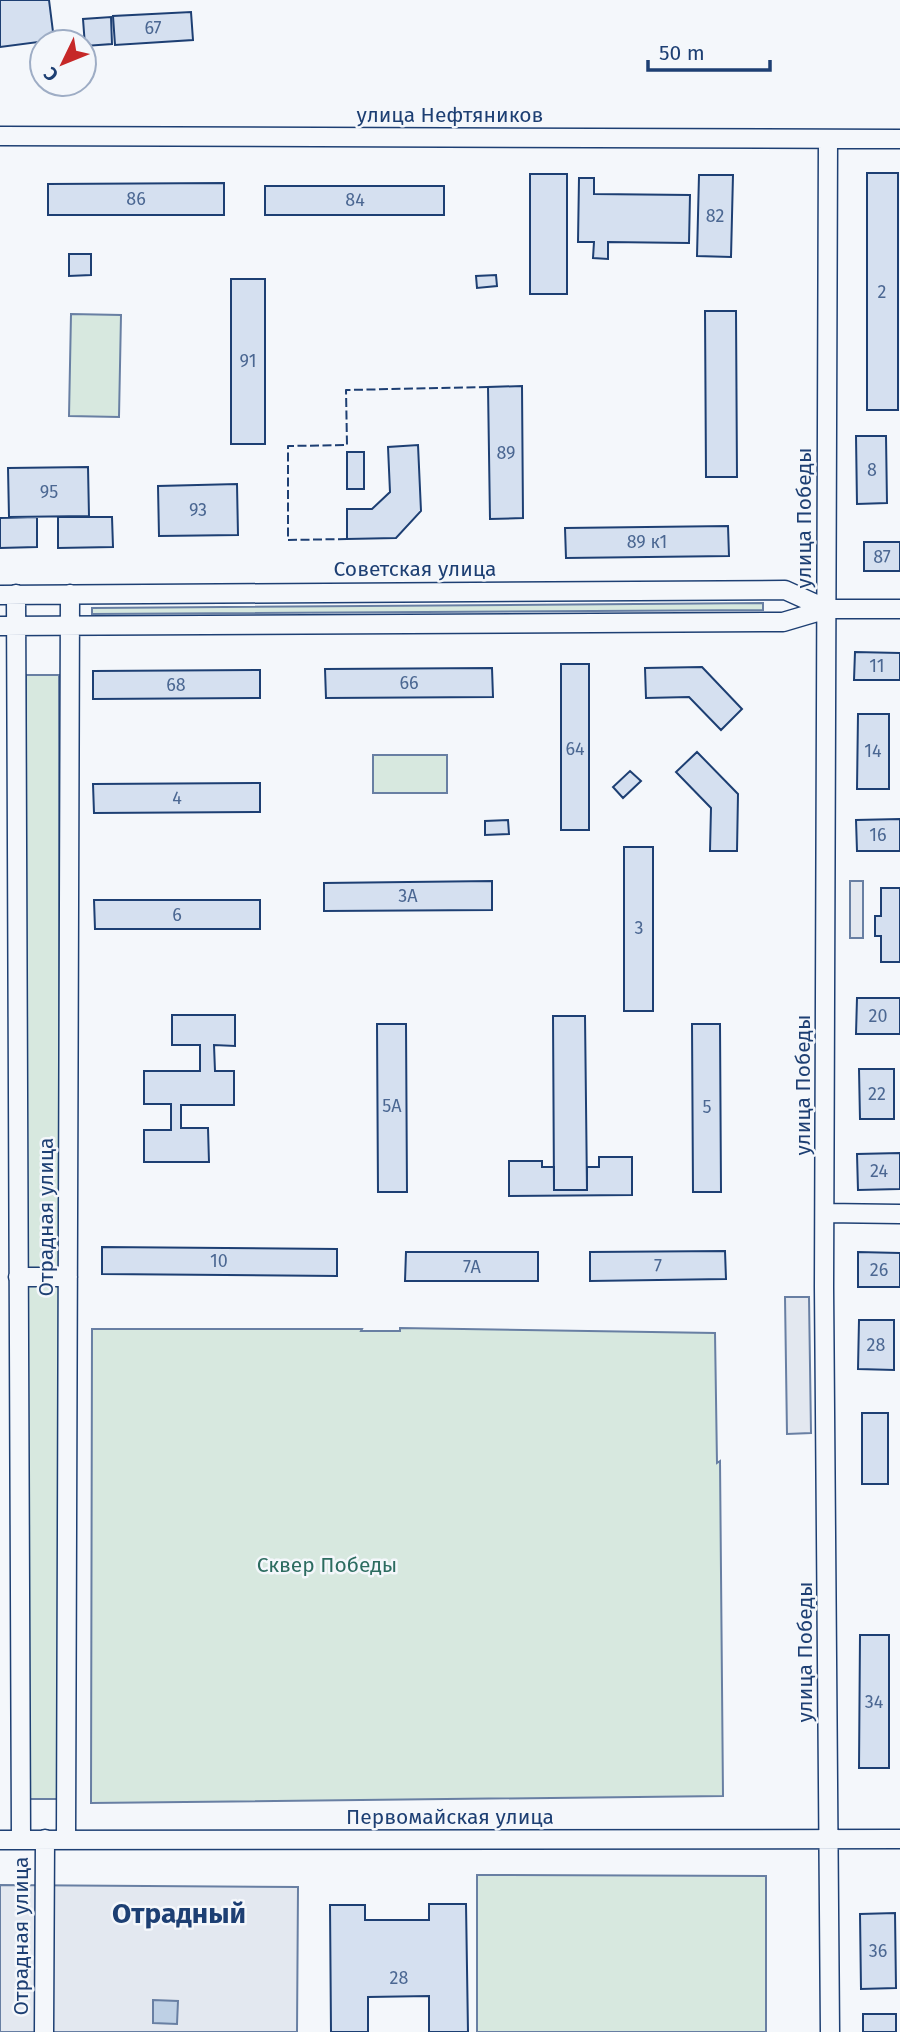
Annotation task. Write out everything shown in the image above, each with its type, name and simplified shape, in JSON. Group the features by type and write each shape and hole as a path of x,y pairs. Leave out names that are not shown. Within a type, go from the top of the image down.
{"street":[{"name":"улица Нефтяников","path":"0,136 900,139"},
{"name":"улица Победы","path":"828,139 825,1213 830,2032"},
{"name":"Советская улица","path":"8,594 785,590 827,609"},
{"name":"Отрадная улица","path":"8,594 18,1276 21,1840"},
{"name":"Отрадная улица","path":"66,1840 70,594"},
{"name":"Советская улица","path":"8,625 783,622 827,609 900,609"},
{"path":"825,1213 900,1214"},
{"path":"18,1276 68,1277"},
{"name":"Отрадная улица","path":"44,2032 45,1839"},
{"name":"Первомайская улица","path":"0,1840 900,1839"}],"green space":[{"path":"71,314 121,315 119,417 69,416"},
{"path":"763,603 763,610 92,614 92,608"},
{"path":"26,675 59,675 60,1799 27,1799"},
{"path":"373,755 447,755 447,793 373,793"},
{"name":"Сквер Победы","path":"400,1328 715,1333 717,1463 720,1461 723,1796 91,1803 92,1329 400,1331"},
{"path":"477,1875 766,1876 766,2032 477,2032"}],"shaded area":[{"path":"850,881 863,881 863,938 850,938"},
{"path":"785,1297 809,1297 811,1433 787,1434"},
{"path":"0,1885 298,1887 297,2032 0,2032"}],"water":[{"path":"153,2000 178,2001 177,2024 153,2023"}],"building":[{"path":"0,0 49,0 52,28 28,28 28,43 0,47"},
{"path":"191,12 193,40 115,45 113,16"},
{"path":"111,17 112,44 98,45 98,28 84,28 83,19"},
{"path":"867,173 898,173 898,410 867,410"},
{"path":"530,174 567,174 567,294 530,294"},
{"path":"699,175 733,175 731,257 697,256"},
{"path":"579,178 594,178 594,194 690,195 689,243 608,242 608,259 593,258 594,242 578,242"},
{"path":"224,183 224,215 48,215 48,184"},
{"path":"265,186 444,186 444,215 265,215"},
{"path":"69,254 91,254 91,275 69,276"},
{"path":"496,275 497,286 477,288 476,276"},
{"path":"231,279 265,279 265,444 231,444"},
{"path":"705,311 736,311 737,477 706,477"},
{"path":"522,386 523,518 490,519 488,387"},
{"path":"856,436 886,436 887,503 857,504"},
{"path":"418,445 421,511 396,538 347,539 347,509 372,509 390,492 388,447"},
{"path":"347,452 364,452 364,489 347,489"},
{"path":"88,467 89,516 9,517 8,468"},
{"path":"237,484 238,535 159,536 158,486"},
{"path":"37,517 37,547 0,548 0,518"},
{"path":"58,517 112,517 113,547 58,548"},
{"path":"728,526 729,556 566,558 565,528"},
{"path":"864,542 900,542 900,571 864,571"},
{"path":"855,652 900,653 900,680 854,680"},
{"path":"561,664 589,664 589,830 561,830"},
{"path":"702,667 742,709 721,730 689,697 646,698 645,668"},
{"path":"492,668 493,697 326,698 325,669"},
{"path":"260,670 260,698 93,699 93,671"},
{"path":"858,714 889,714 889,789 857,789"},
{"path":"697,752 738,794 737,851 710,851 711,808 676,772"},
{"path":"630,771 641,781 623,798 613,787"},
{"path":"260,783 260,812 94,813 93,784"},
{"path":"900,819 900,851 857,851 856,820"},
{"path":"508,820 509,834 485,835 485,821"},
{"path":"624,847 653,847 653,1011 624,1011"},
{"path":"492,881 492,910 324,911 324,883"},
{"path":"881,888 900,888 900,962 881,962 881,936 875,936 875,916 881,916"},
{"path":"94,900 260,900 260,929 95,929"},
{"path":"857,998 900,998 900,1034 856,1034"},
{"path":"172,1015 235,1015 235,1046 214,1045 215,1071 234,1071 234,1105 181,1105 181,1128 208,1128 209,1162 144,1162 144,1130 171,1130 171,1104 144,1104 144,1071 200,1071 200,1045 172,1045"},
{"path":"553,1016 585,1016 587,1190 554,1190"},
{"path":"377,1024 406,1024 407,1192 378,1192"},
{"path":"692,1024 720,1024 721,1192 693,1192"},
{"path":"859,1069 894,1069 894,1119 860,1119"},
{"path":"900,1153 900,1189 858,1190 857,1154"},
{"path":"599,1157 632,1157 632,1195 509,1196 509,1161 542,1161 542,1167 554,1167 554,1190 587,1190 587,1167 599,1167"},
{"path":"102,1247 337,1249 337,1276 102,1274"},
{"path":"725,1251 726,1279 590,1281 590,1252"},
{"path":"406,1252 538,1252 538,1281 405,1281"},
{"path":"858,1252 900,1253 900,1287 858,1287"},
{"path":"859,1320 894,1320 894,1370 858,1369"},
{"path":"862,1413 888,1413 888,1484 862,1484"},
{"path":"860,1635 889,1635 889,1768 859,1768"},
{"path":"429,1904 466,1904 468,2032 429,2032 429,1996 368,1997 368,2032 331,2032 330,1905 365,1905 365,1920 429,1920"},
{"path":"895,1913 896,1988 861,1989 860,1914"},
{"path":"863,2014 896,2014 896,2032 863,2032"}],"fence":[{"path":"347,539 288,540 288,446 347,445 346,390 488,387"}],"district":[{"name":"Отрадный","path":"179,1913"}]}
